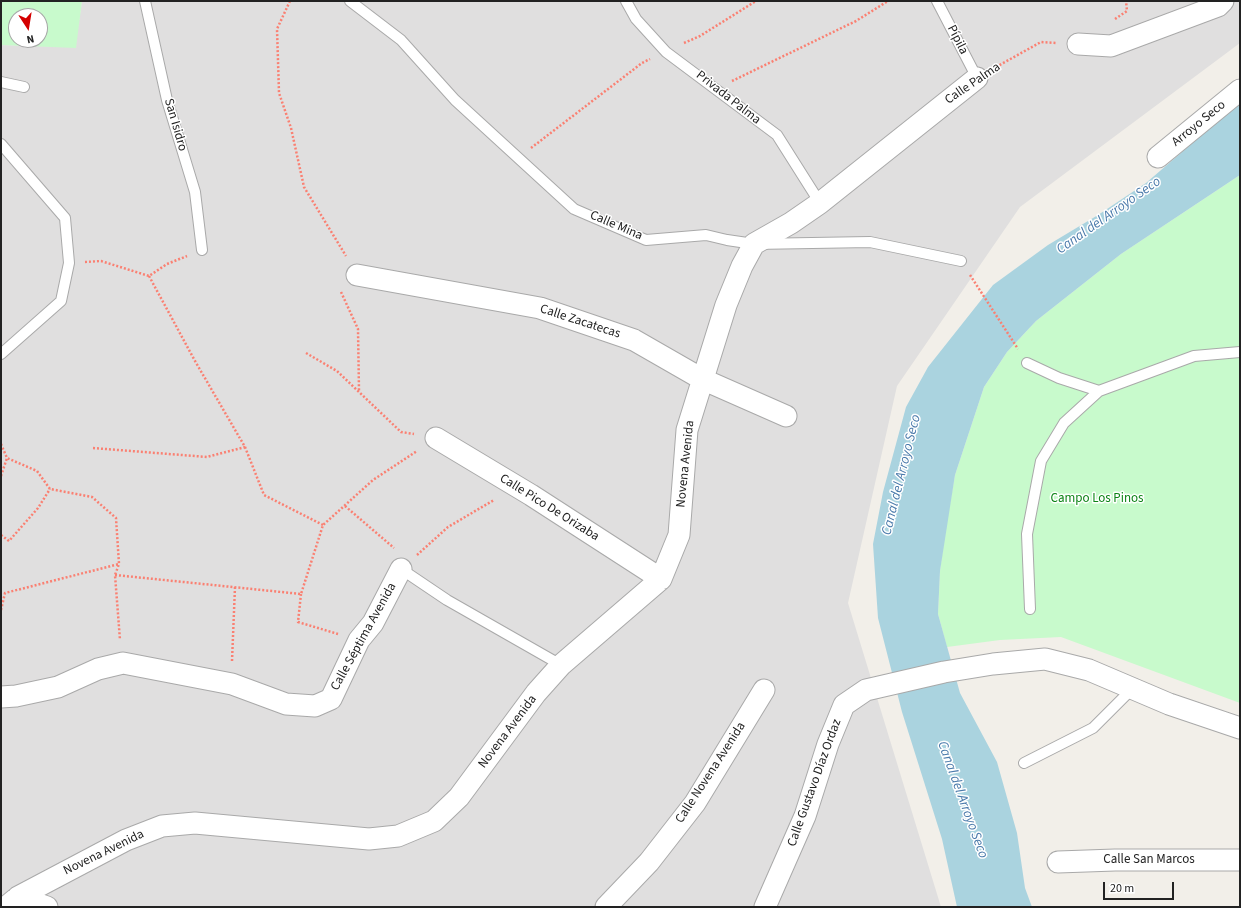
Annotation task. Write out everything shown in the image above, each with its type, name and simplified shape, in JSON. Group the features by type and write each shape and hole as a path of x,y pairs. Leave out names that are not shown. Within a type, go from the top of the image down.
{"street":[{"path":"1078,44 1111,46 1218,6 1223,1"},
{"name":"Calle Palma","path":"754,244 791,223 820,203 977,78"},
{"name":"Arroyo Seco","path":"1158,157 1240,90"},
{"name":"Novena Avenida","path":"12,902 126,840 162,826 195,823 369,839 398,836 434,821 459,797 536,692 561,666 661,579 678,536 687,430 726,305 742,266 754,244"},
{"name":"Calle Zacatecas","path":"355,272 540,308 634,340 702,379 786,416"},
{"name":"Calle Pico De Orizaba","path":"436,438 517,486 661,579"},
{"name":"Calle Séptima Avenida","path":"1,697 16,696 58,687 98,669 122,663 232,684 286,704 315,706 331,699 359,640 373,623 405,565"},
{"name":"Calle Gustavo Díaz Ordaz","path":"765,907 805,816 828,744 844,705 866,690 944,672 993,664 1045,659 1089,670 1133,688"},
{"path":"1133,688 1169,704 1240,728"},
{"name":"Calle Novena Avenida","path":"606,907 649,862 695,803 764,690"},
{"name":"Calle San Marcos","path":"1058,862 1114,860 1240,860"},
{"path":"12,902 46,907"}],"lane":[{"name":"San Isidro","path":"145,1 167,100 195,192 202,250"},
{"name":"Calle Mina","path":"350,1 401,40 455,100 574,209 646,240 706,235 754,244 870,242 961,261"},
{"name":"Privada Palma","path":"626,1 636,19 666,52 777,135 820,203"},
{"name":"Pípila","path":"937,1 977,78"},
{"path":"1,82 24,87"},
{"path":"1,144 65,218 69,263 61,301 1,354"},
{"path":"1030,609 1027,534 1041,461 1064,422 1100,391 1194,356 1240,352"},
{"path":"1027,363 1059,378 1100,391"},
{"path":"405,565 447,600 561,666"},
{"path":"1024,763 1093,728 1133,688"}],"path":[{"path":"290,1 277,29 279,93 291,128 304,187 355,272 340,289 358,329 359,392"},
{"path":"518,158 642,63 700,36 756,1"},
{"path":"716,88 750,74 856,21 888,1"},
{"name":"Calle Palma","path":"977,78 1041,42 1078,44"},
{"path":"149,276 167,264 202,250"},
{"path":"69,263 101,261 149,276 245,447 264,495 323,525"},
{"path":"961,261 1027,363"},
{"path":"306,353 337,371 401,432 436,438"},
{"path":"359,640 298,622 301,594 323,525 373,480 436,438"},
{"path":"1,444 7,458 1,476"},
{"path":"93,448 207,457 245,447"},
{"path":"7,458 37,471 50,489 92,498 116,518 119,564 115,575 122,663"},
{"path":"345,506 405,565 448,527 517,486"},
{"path":"1,535 9,541 38,508 50,489"},
{"path":"1,610 5,593 119,564"},
{"path":"115,575 301,594"},
{"path":"232,684 235,587"}],"shaded area":[{"path":"82,1 1240,1 1240,43 1020,207 897,386 848,603 941,907 1,907 1,45 8,45 8,48 75,47"}],"green space":[{"path":"1,1 82,1 76,48 48,47 48,8 8,8 8,45 1,45"},
{"name":"Campo Los Pinos","path":"1240,175 1240,703 1061,637 1000,640 947,647 938,614 940,571 945,532 955,475 984,387 1007,352 1036,321 1121,254"}],"water":[{"name":"Canal del Arroyo Seco","path":"1240,102 1240,175 1121,254 1036,321 1007,352 984,387 955,475 940,571 938,614 960,693 997,762 1017,833 1025,888 1032,907 957,907 942,839 902,712 878,618 873,544 883,492 906,407 928,367 993,285 1048,245 1098,215 1146,183"}]}
